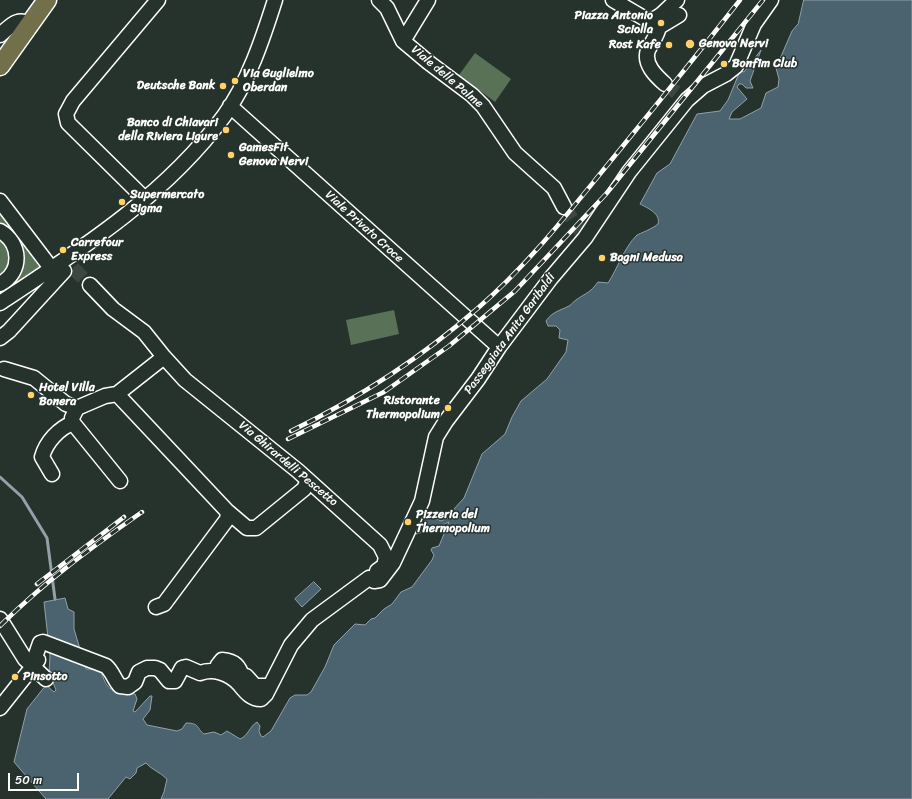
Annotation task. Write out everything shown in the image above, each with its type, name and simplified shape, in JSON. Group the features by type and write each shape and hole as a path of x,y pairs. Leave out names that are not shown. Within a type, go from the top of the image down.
{"main road":[{"path":"0,66 47,0"}],"street":[{"path":"145,199 68,123 66,114 73,101 158,0"},
{"path":"0,338 9,331 63,266 145,199 200,145 230,106 252,64 275,0"},
{"name":"Viale delle Palme","path":"379,0 387,8 403,40 428,62 472,95 483,106 516,153 554,188 564,207"},
{"path":"403,40 428,0"},
{"path":"613,0 654,24 657,36 648,51 650,69 665,84"},
{"path":"654,24 677,0"},
{"name":"Passeggiata Anita Garibaldi","path":"0,708 4,693 32,666 40,643 106,666 112,672 114,680 120,686 128,687 135,682 139,672 146,668 160,670 169,681 175,682 182,668 186,667 200,673 208,670 241,678 246,676 258,688 266,678 276,672 291,645 312,620 369,578 374,581 380,580 393,563 422,501 437,435 446,420 478,379 499,347 550,278 585,238 629,172 686,99 702,86 726,74 736,66 754,24 772,0"},
{"path":"654,24 679,14"},
{"path":"0,35 18,21 24,20 31,24"},
{"name":"Viale Privato Croce","path":"230,106 499,347"},
{"path":"0,201 26,235 63,266"},
{"path":"0,231 13,243 16,251 16,264 11,276 2,282 13,294"},
{"path":"13,243 26,235"},
{"path":"0,303 63,266"},
{"name":"Via Ghirardelli Pescetto","path":"90,286 113,309 144,332 185,380 308,480 351,517 380,545 386,557 384,566 369,578"},
{"path":"120,481 73,423 72,418 77,408 105,396 117,394 164,357"},
{"path":"4,369 34,378 66,404 77,408"},
{"path":"117,394 227,511 247,528 256,528 304,489 308,480"},
{"path":"52,474 42,457 45,445 67,426 73,423"},
{"path":"156,607 164,604 228,518 227,511"},
{"path":"0,619 25,659 46,679"}],"green space":[{"path":"475,53 511,79 495,102 459,75"},
{"path":"0,213 40,268 0,296"},
{"path":"394,310 399,334 351,345 346,320"}],"water":[{"path":"804,0 912,0 912,799 161,799 167,779 146,763 137,768 136,773 130,779 126,777 108,799 46,799 14,762 27,709 46,685 54,692 56,690 49,673 50,656 44,602 65,598 68,609 74,612 74,629 86,669 100,669 105,683 108,687 115,691 135,694 137,699 133,711 135,712 150,696 152,696 150,710 143,719 147,725 177,731 182,729 186,723 190,723 196,725 204,734 214,732 221,735 227,731 240,739 245,736 257,722 260,726 259,731 261,736 263,737 271,731 290,698 295,695 307,695 311,692 325,667 334,645 355,624 365,625 392,604 401,592 412,587 432,560 434,555 431,550 432,548 439,546 449,522 431,530 416,534 429,515 441,521 448,518 464,498 482,454 505,434 521,401 547,379 566,352 568,340 559,338 560,330 556,326 548,326 546,321 548,318 556,312 569,306 592,289 598,282 608,283 632,240 637,235 658,224 658,217 656,214 640,204 657,173 670,164 697,114 720,111 728,100 740,71 744,72 761,50 750,81 753,88 746,88 742,84 739,84 737,87 747,99 732,112 729,119 740,119 761,108 766,93 778,87 779,79 776,68 792,31 798,24"},
{"path":"314,582 321,589 302,607 295,599"}],"waterway":[{"path":"0,477 22,497 47,538 55,599"}],"tunnel":[{"path":"665,84 684,98"},
{"path":"564,207 585,238"},
{"path":"73,268 90,285"}],"railway":[{"path":"291,431 365,391 412,360 478,308 514,274 563,220 740,0"},
{"path":"288,439 384,392 449,346 515,291 606,194 763,0"},
{"path":"0,626 16,610 68,566 142,512"},
{"path":"37,584 124,517"}],"place":[{"name":"Piazza Antonio Sciolla","path":"661,23"},
{"name":"Genova Nervi","path":"690,44"},
{"name":"Rost Kafe","path":"669,45"},
{"name":"Bonfim Club","path":"724,64"},
{"name":"Via Guglielmo Oberdan","path":"235,81"},
{"name":"Deutsche Bank","path":"223,86"},
{"name":"Banco di Chiavari della Riviera Ligure","path":"226,130"},
{"name":"GamesFit Genova Nervi","path":"231,155"},
{"name":"Supermercato Sigma","path":"122,202"},
{"name":"Carrefour Express","path":"63,250"},
{"name":"Bagni Medusa","path":"602,258"},
{"name":"Hotel Villa Bonera","path":"31,395"},
{"name":"Ristorante Thermopolium","path":"448,408"},
{"name":"Pizzeria del Thermopolium","path":"408,522"},
{"name":"Pinsotto","path":"15,677"}]}
